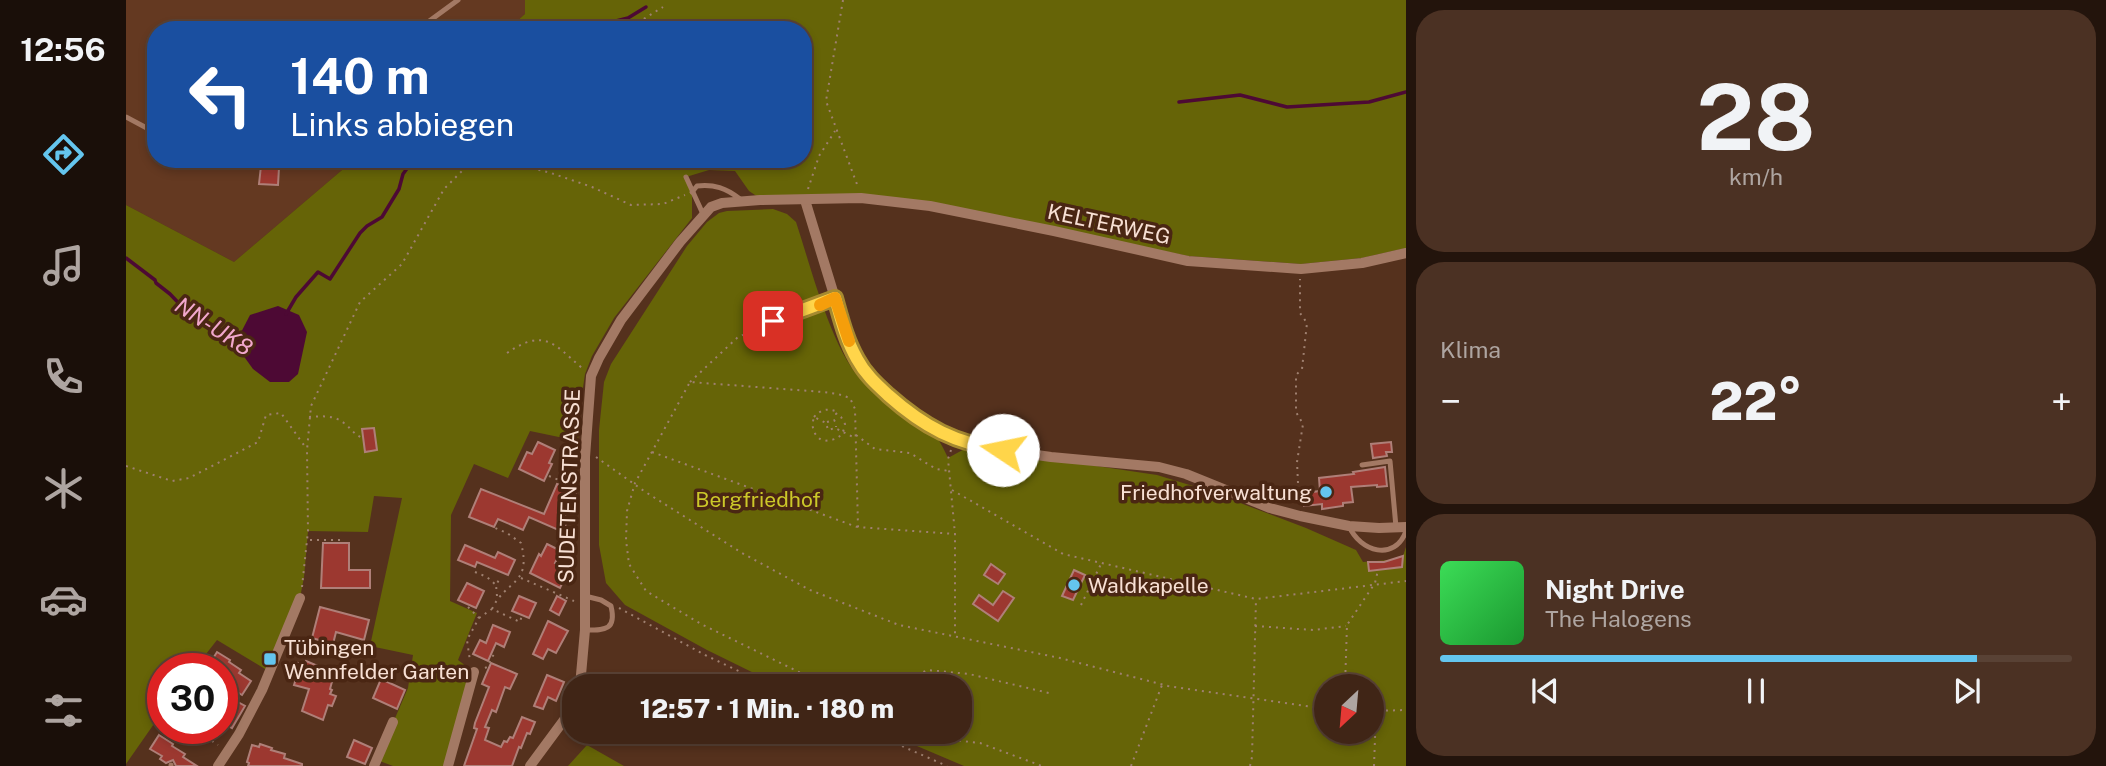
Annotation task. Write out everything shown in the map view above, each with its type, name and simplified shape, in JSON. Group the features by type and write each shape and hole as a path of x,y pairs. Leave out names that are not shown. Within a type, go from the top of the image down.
{"street":[{"name":"KELTERWEG","path":"805,200 862,198 930,206 1188,261 1301,269 1362,263 1406,253"},
{"path":"703,214 722,203 805,200 849,344 857,361 870,379 920,421 954,439 979,447 1051,457 1159,467 1185,474 1270,508 1349,526 1403,528"},
{"name":"SUDETENSTRASSE","path":"581,674 585,601 585,457 591,376 598,358 621,320 703,214"},
{"path":"218,766 254,708 300,598"},
{"path":"448,766 474,672"},
{"path":"374,766 393,722"},
{"path":"530,766 562,723"}],"lane":[{"path":"429,21 458,0"},
{"path":"126,117 147,128"},
{"path":"685,177 703,214"},
{"path":"692,192 697,186 708,184 728,189 742,201"},
{"path":"773,321 835,298"},
{"path":"1349,526 1357,540 1377,551 1398,544 1404,537 1390,461 1362,465"},
{"path":"584,629 603,630 609,627 612,621 611,607 601,600 585,601"}],"path":[{"path":"843,0 826,101 862,198"},
{"path":"640,21 663,6"},
{"path":"805,200 819,156 836,128"},
{"path":"300,598 307,540 307,450 311,405 360,302 402,264 444,189 465,168"},
{"path":"531,168 592,187 631,205 663,204 692,192"},
{"path":"1299,499 1297,463 1303,424 1296,412 1296,376 1302,369 1307,323 1300,313 1300,286"},
{"path":"773,321 738,337 690,382 635,483 627,511 626,540 629,564 646,591 701,624 803,674"},
{"path":"507,353 532,340 550,341 591,376"},
{"path":"690,382 838,394 849,398 855,409 858,527"},
{"path":"825,410 838,412 836,414 845,424 843,432 836,440 823,441 813,431 814,417 825,410"},
{"path":"126,466 172,481 189,478 258,442 266,415 281,413 307,450"},
{"path":"835,428 836,414"},
{"path":"309,417 330,416 363,438"},
{"path":"814,417 826,423 828,430 835,428 876,449 910,453 936,469 950,471"},
{"path":"826,423 834,420"},
{"path":"652,452 858,527 955,534"},
{"path":"585,457 598,457 644,491 742,553 810,590 899,625 1060,658 1162,684 1314,707"},
{"path":"948,458 955,534 955,636"},
{"path":"548,475 585,491"},
{"path":"952,490 1063,554 1256,599 1406,581"},
{"name":"SUDETENSTRASSE","path":"495,528 521,543 524,568 520,578 585,601"},
{"path":"307,540 341,540 341,543"},
{"path":"1081,606 1102,563"},
{"path":"1346,674 1347,625 1375,583 1378,570"},
{"path":"475,572 496,585"},
{"path":"495,652 488,667 474,672 467,640 479,618 492,609 497,597 496,585 500,578"},
{"path":"497,597 520,578"},
{"path":"1250,766 1255,699 1256,599"},
{"path":"468,607 479,618"},
{"path":"611,607 621,608 746,674"},
{"path":"492,609 520,622 522,615"},
{"path":"1255,626 1313,630 1347,625"},
{"path":"919,674 928,670 969,674"},
{"path":"972,675 1053,694"},
{"path":"1131,766 1162,684"},
{"path":"1384,711 1406,710"},
{"path":"972,742 1042,766"},
{"path":"897,744 947,766"},
{"path":"1374,744 1374,766"}],"shaded area":[{"path":"126,0 525,0 525,14 517,21 147,21 147,168 344,168 234,262 126,205"},
{"path":"278,306 299,315 307,332 298,374 289,382 270,382 253,369 235,344 250,315"}],"green space":[{"path":"525,0 1406,0 1406,248 1362,258 1301,264 1188,256 929,203 758,197 749,191 735,171 709,170 686,177 692,192 692,218 614,318 592,356 585,374 578,441 530,431 508,478 474,464 451,515 450,601 477,613 458,660 474,672 448,766 393,766 377,760 408,688 413,655 370,646 402,498 374,496 368,532 308,531 300,598 270,672 217,640 207,653 147,653 147,734 126,764 126,205 234,262 344,168 812,168 812,21 517,21 525,14"},
{"name":"Bergfriedhof","path":"773,209 787,214 796,222 824,308 842,352 853,370 865,384 930,431 938,439 948,458 968,447 1157,475 1206,490 1306,528 1356,550 1363,562 1403,556 1406,547 1406,766 964,766 912,744 972,744 972,674 756,674 625,605 606,583 599,545 599,430 604,382 611,364 687,246 707,222 719,213"},
{"path":"587,745 624,766 568,766"}],"building":[{"path":"261,168 279,168 278,185 259,184"},
{"path":"374,428 377,450 365,452 362,429"},
{"path":"538,442 555,450 544,481 519,469 527,452 532,454"},
{"path":"1391,442 1392,452 1386,452 1387,456 1373,458 1371,444"},
{"path":"1385,467 1387,486 1351,487 1353,502 1343,503 1343,506 1322,509 1322,504 1304,506 1303,493 1320,491 1319,478"},
{"path":"557,484 576,492 562,522 566,524 563,532 529,517 523,530 498,519 494,527 469,517 481,489 544,514"},
{"path":"323,543 349,543 349,570 370,570 370,588 321,588"},
{"path":"547,544 561,551 555,563 569,569 560,588 530,573"},
{"path":"465,545 495,558 498,552 515,560 508,575 477,562 475,567 458,560"},
{"path":"1403,556 1402,567 1369,571 1368,562 1384,562"},
{"path":"991,564 1005,574 998,584 984,575"},
{"name":"Waldkapelle","path":"1074,570 1085,575 1073,600 1062,596"},
{"path":"467,583 484,591 476,608 458,600"},
{"path":"1003,591 1014,598 998,621 973,604 979,595 993,605"},
{"path":"519,596 536,603 529,618 512,611"},
{"path":"557,596 566,601 559,615 550,610"},
{"path":"320,607 369,620 364,640 336,632 333,644 312,638"},
{"path":"548,621 568,631 556,653 548,649 543,659 533,654"},
{"path":"493,625 510,632 504,647 496,643 488,661 473,654 480,640 486,643"},
{"path":"306,661 330,671 329,677 333,678 330,694 336,696 332,706 328,705 323,720 302,711 309,689 294,685 296,679 293,678 298,663 305,665"},
{"path":"491,663 517,674 510,689 505,687 496,712 492,710 485,727 489,728 485,740 501,747 504,741 513,738 522,717 535,722 530,734 527,733 521,748 519,747 512,766 464,766 477,729 474,728 475,723 489,687 482,684"},
{"path":"238,668 241,670 239,673 251,681 242,695 238,693"},
{"path":"547,675 562,681 556,701 548,697 543,709 534,706"},
{"path":"381,679 405,690 397,709 373,698"},
{"path":"238,702 245,706 238,718"},
{"path":"354,740 372,748 365,764 347,757"},
{"path":"153,744 173,744 172,746 185,754 183,757 197,766 176,766 173,760 166,763 160,759 162,756 150,749"},
{"path":"260,744 285,754 284,758 302,766 248,766 252,745 259,747"}],"waterway":[{"path":"616,21 628,18 646,7"},
{"path":"1179,102 1240,95 1287,107 1369,102 1406,92"},
{"path":"286,314 296,297 318,272 330,279 360,233 382,217 399,189 407,168"},
{"name":"NN-UK8","path":"126,258 155,280 190,315 236,335 239,342"}],"slow traffic":[{"path":"820,305 835,298 849,341"}],"place":[{"name":"Friedhofverwaltung","path":"1326,492"},
{"name":"Waldkapelle","path":"1074,585"},
{"name":"Tübingen Wennfelder Garten","path":"270,659"}],"route":[{"path":"773,321 835,298 849,344 870,379 920,421 939,432 979,447 1003,450"}]}
